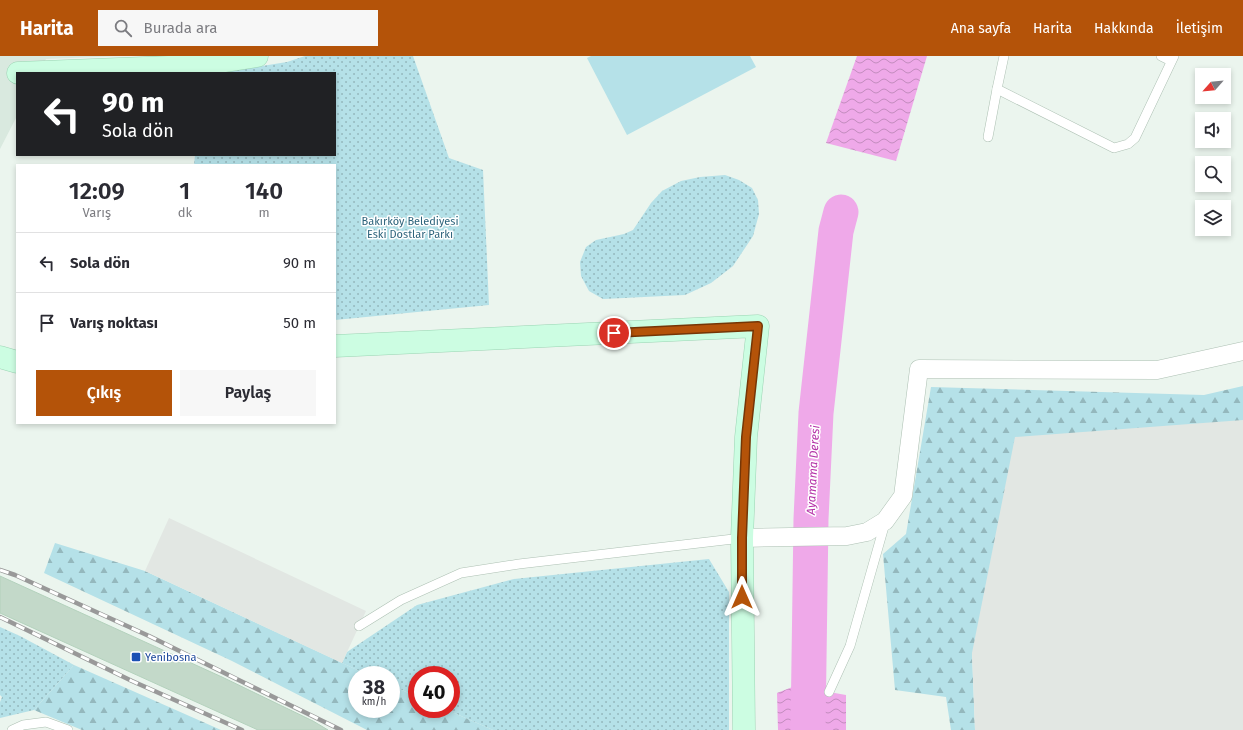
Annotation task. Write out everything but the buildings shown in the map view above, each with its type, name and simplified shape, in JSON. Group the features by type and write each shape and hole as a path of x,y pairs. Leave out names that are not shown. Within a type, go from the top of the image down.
{"street":[{"path":"43,72 194,66 257,56"},
{"path":"0,74 16,73"},
{"path":"336,346 758,326 746,437 752,538 744,730"},
{"path":"752,538 846,536 868,532 885,521 903,496 919,369 1157,370 1243,351"},
{"path":"0,357 16,362"}],"lane":[{"path":"988,137 1004,56"},
{"path":"997,89 1114,148 1128,144 1135,138 1173,59 1161,56"},
{"path":"829,692 850,646 885,521"},
{"path":"359,626 401,600 461,573 519,564 752,538"},
{"path":"12,730 23,725 46,722 68,730"}],"shaded area":[{"path":"0,56 121,56 46,59 40,72 16,72 16,118 0,149"},
{"path":"1243,420 1243,730 975,730 972,653 1015,437"},
{"path":"169,518 366,611 342,663 145,571"}],"green space":[{"name":"Bakırköy Belediyesi Eski Dostlar Parkı","path":"305,56 413,56 449,158 483,170 489,305 336,320 336,164 194,164 195,156 336,156 336,72 225,72 287,62"},
{"path":"591,56 750,56 756,67 627,135 587,58"},
{"path":"725,175 739,180 752,188 758,200 759,214 753,236 733,266 711,283 685,295 603,299 589,291 581,276 580,262 586,247 596,240 624,234 633,230 651,203 662,191 681,181 700,177"},
{"path":"1243,386 1243,421 972,653 975,730 951,730 946,697 895,690 883,554 906,534 931,387 1204,395"},
{"path":"55,543 145,571 349,666 348,718 400,718 400,689 408,693 408,718 460,718 460,716 493,730 367,730 232,661 44,573"},
{"path":"709,559 729,592 729,730 493,730 460,716 460,666 408,666 408,693 400,689 400,666 348,666 342,663 347,652 417,605 514,579"},
{"path":"0,627 74,665 34,710 0,718 0,702 2,697 0,695"},
{"path":"74,665 221,730 82,730 34,710"}],"water":[{"path":"857,56 927,56 896,161 826,143"},
{"path":"795,686 846,695 846,730 778,730 777,693"}],"waterway":[{"name":"Ayamama Deresi","path":"808,730 811,519 816,413 836,231 841,212"}],"railway":[{"path":"0,570 15,575 149,636 341,730"},
{"path":"0,617 132,681 242,730"}],"place":[{"name":"Yenibosna","path":"136,657"}],"route":[{"path":"614,333 758,326 746,437 742,538 742,597"}]}
